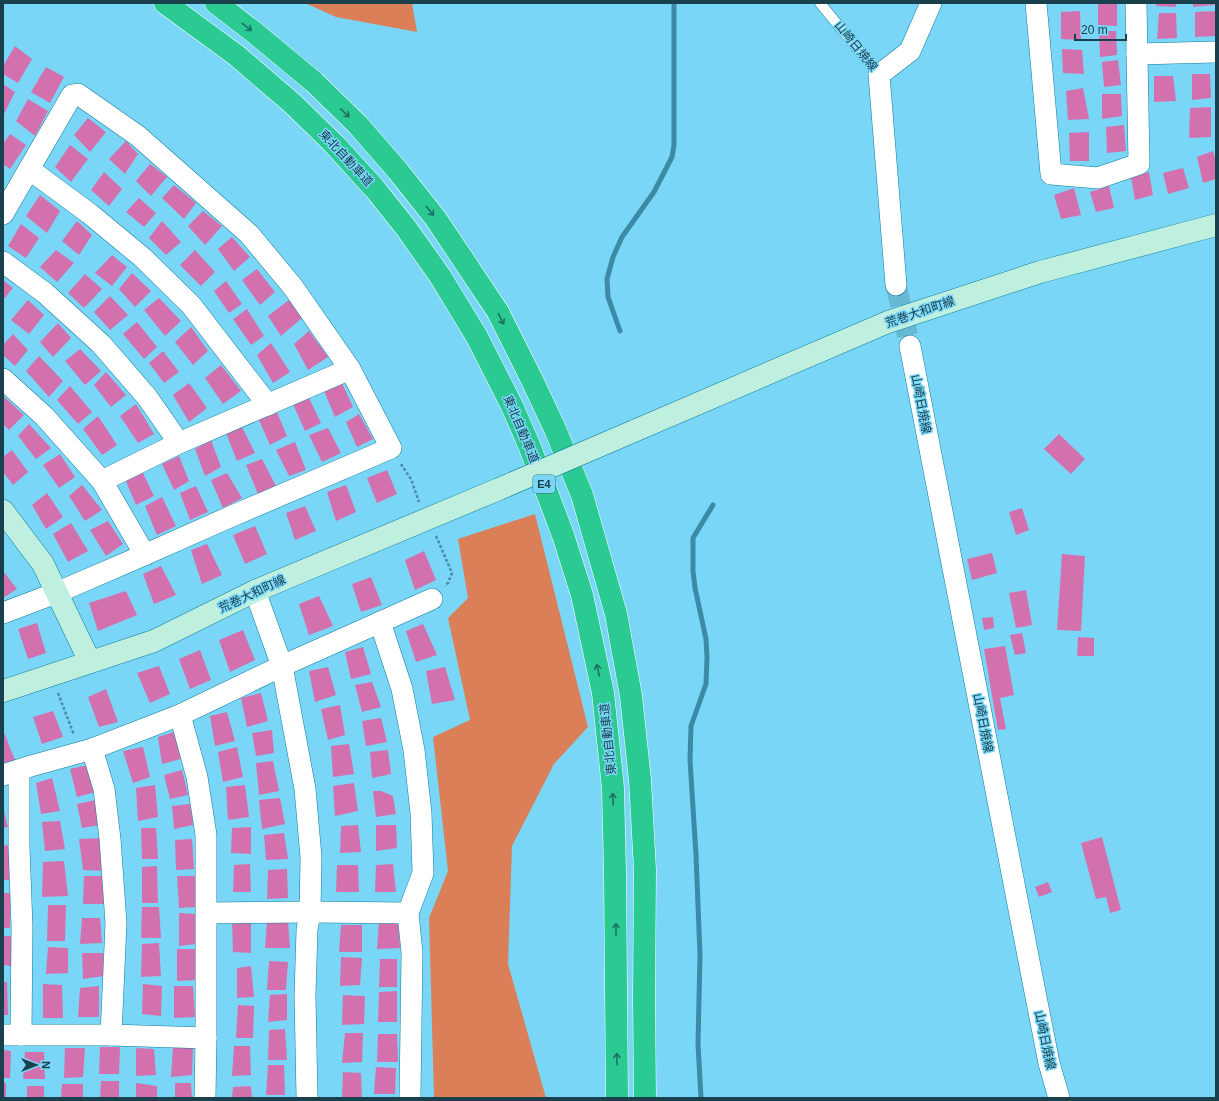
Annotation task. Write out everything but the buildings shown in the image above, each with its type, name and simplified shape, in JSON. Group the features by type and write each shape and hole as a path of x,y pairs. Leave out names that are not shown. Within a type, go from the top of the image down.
{"highway":[{"name":"東北自動車道","path":"165,3 236,55 293,104 335,145 375,189 406,228 440,276 477,337 512,406 529,445 563,535 582,595 603,693 613,796 616,873 617,1098"},
{"name":"E4","path":"216,3 314,82 358,126 398,171 436,219 498,312 555,429 582,495 616,614 632,704 640,780 645,870 645,1098"}],"street":[{"path":"879,75 910,51 931,3"},
{"path":"1036,3 1051,174 1098,178 1139,164 1136,3"},
{"path":"1137,54 1216,52"},
{"name":"山崎日焼線","path":"879,75 896,285"},
{"path":"3,214 72,95 78,94 138,136 249,234 293,287 350,369 391,448 145,555 3,613"},
{"path":"29,169 90,214 136,252 191,305 268,405"},
{"name":"荒巻大和町線","path":"3,691 154,641 255,591 499,489 888,322 1040,272 1216,225"},
{"path":"3,262 45,293 101,344 147,397 179,443"},
{"name":"山崎日焼線","path":"910,346 1036,999 1049,1063 1059,1098"},
{"path":"102,481 179,443 350,369"},
{"path":"3,379 44,416 102,481 145,555"},
{"path":"3,511 43,564 90,662"},
{"path":"255,591 282,666 305,789 311,857 310,912 307,930 305,995 307,1098"},
{"path":"206,1038 111,1035 12,1035 22,927 19,846 11,773 86,751 180,715 282,666 432,599"},
{"path":"380,622 402,689 414,750 421,813 423,873 408,913 412,953 410,1098"},
{"path":"180,715 197,777 206,835 207,913 205,1098"},
{"path":"86,751 104,790 110,838 116,923 111,1035"},
{"path":"207,913 408,913"}],"lane":[{"name":"山崎日焼線","path":"820,3 879,75"}],"path":[{"path":"411,479 420,503"},
{"path":"435,535 452,572"},
{"path":"58,691 86,751"}],"shaded area":[{"path":"305,3 412,3 417,32 336,17"},
{"path":"535,514 588,727 554,764 512,846 508,964 546,1098 434,1098 429,918 448,871 433,737 470,720 448,618 468,598 458,539"}],"waterway":[{"path":"620,331 608,297 607,279 613,257 622,237 654,192 672,157 674,145 674,3"},
{"path":"701,1098 698,1044 700,955 690,760 691,726 706,684 707,658 706,639 695,588 693,571 693,538 713,505"}],"tunnel":[{"path":"896,285 910,346"}]}
